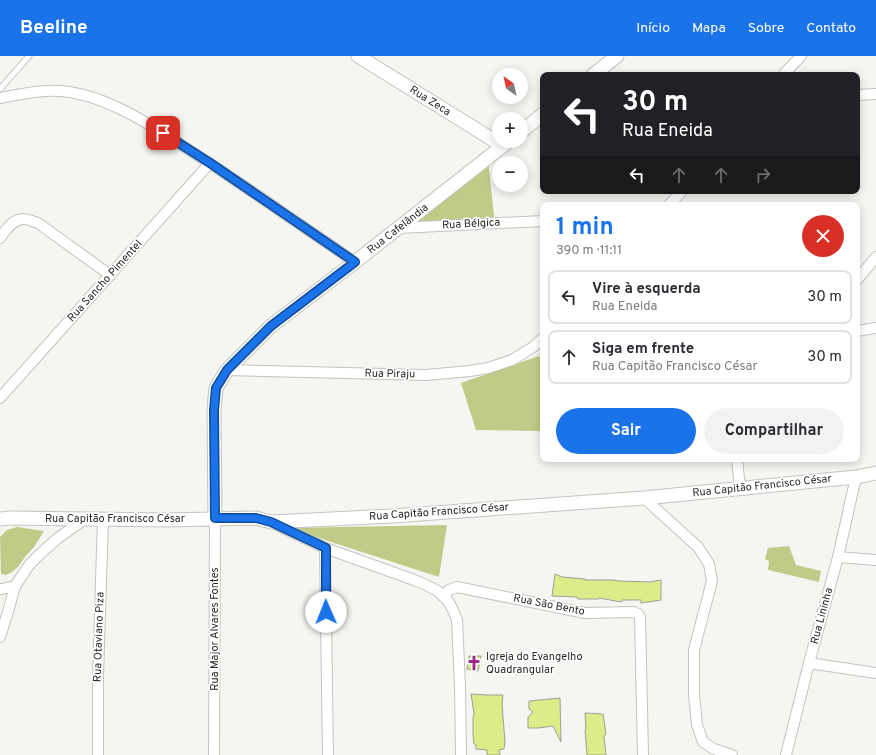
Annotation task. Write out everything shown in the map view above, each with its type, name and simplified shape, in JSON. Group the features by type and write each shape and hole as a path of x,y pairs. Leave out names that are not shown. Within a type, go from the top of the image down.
{"street":[{"name":"Rua Zeca","path":"358,56 492,135"},
{"path":"597,72 617,56"},
{"path":"786,72 801,56"},
{"path":"0,98 30,93 68,91 83,94 113,105 151,126 210,163 355,262"},
{"path":"860,95 876,94"},
{"path":"528,126 540,116"},
{"name":"Rua Cafelândia","path":"215,502 214,410 216,388 227,370 271,326 400,228 500,148"},
{"name":"Rua Sancho Pimentel","path":"0,398 210,163"},
{"path":"672,202 679,194"},
{"path":"0,238 7,228 15,221 27,219 38,223 110,275"},
{"name":"Rua Bélgica","path":"400,228 540,221"},
{"path":"860,276 876,257"},
{"path":"860,331 876,328"},
{"name":"Rua Piraju","path":"227,370 426,375 470,371 488,368 512,360 533,347 540,341"},
{"path":"737,462 740,488"},
{"name":"Rua Capitão Francisco César","path":"5,518 175,520 256,518 271,522 392,516 644,498 856,477 876,473"},
{"name":"Rua Lininha","path":"786,755 838,557 856,477"},
{"path":"644,498 698,547 709,564 712,581 694,650 694,694 697,725 703,742 714,749 732,755"},
{"name":"Rua Major Alvares Fontes","path":"214,755 215,502"},
{"path":"0,526 5,518"},
{"path":"0,637 15,586 30,564 58,538 85,519"},
{"name":"Rua Otaviano Piza","path":"98,755 98,676 103,519"},
{"path":"271,522 326,548 412,579 438,591 448,601 454,610 457,620 461,755"},
{"path":"326,548 328,755"},
{"path":"838,557 876,560"},
{"path":"0,589 15,586"},
{"name":"Rua São Bento","path":"443,596 449,590 457,587 585,613 634,612 638,614 640,617 643,755"},
{"path":"809,663 876,673"}],"lane":[{"path":"0,89 29,56"}],"green space":[{"path":"488,160 494,217 406,225"},
{"path":"539,356 540,431 476,430 461,383"},
{"path":"447,525 439,577 288,528"},
{"path":"17,527 44,531 34,547 18,567 6,575 1,574 0,537 7,530"},
{"path":"789,546 796,565 821,571 819,582 768,570 769,561 765,559 768,548"}],"building":[{"path":"555,574 562,577 585,580 650,582 661,580 661,600 641,603 641,600 622,600 621,602 599,598 578,599 577,597 552,596"},
{"name":"Igreja do Evangelho Quadrangular","path":"469,656 481,656 478,671 467,669"},
{"path":"471,694 503,695 502,704 505,742 504,749 499,750 500,755 487,755 487,750 476,749 473,735 474,713"},
{"path":"560,698 561,742 553,726 528,728 528,717 533,712 529,709 529,701"},
{"path":"585,713 603,714 606,734 604,736 606,755 587,755"}],"place":[{"name":"Igreja do Evangelho Quadrangular","path":"474,663"}],"route":[{"path":"163,133 210,163 355,262 271,326 227,370 216,388 214,410 215,518 256,518 271,522 326,548 326,612"}]}
